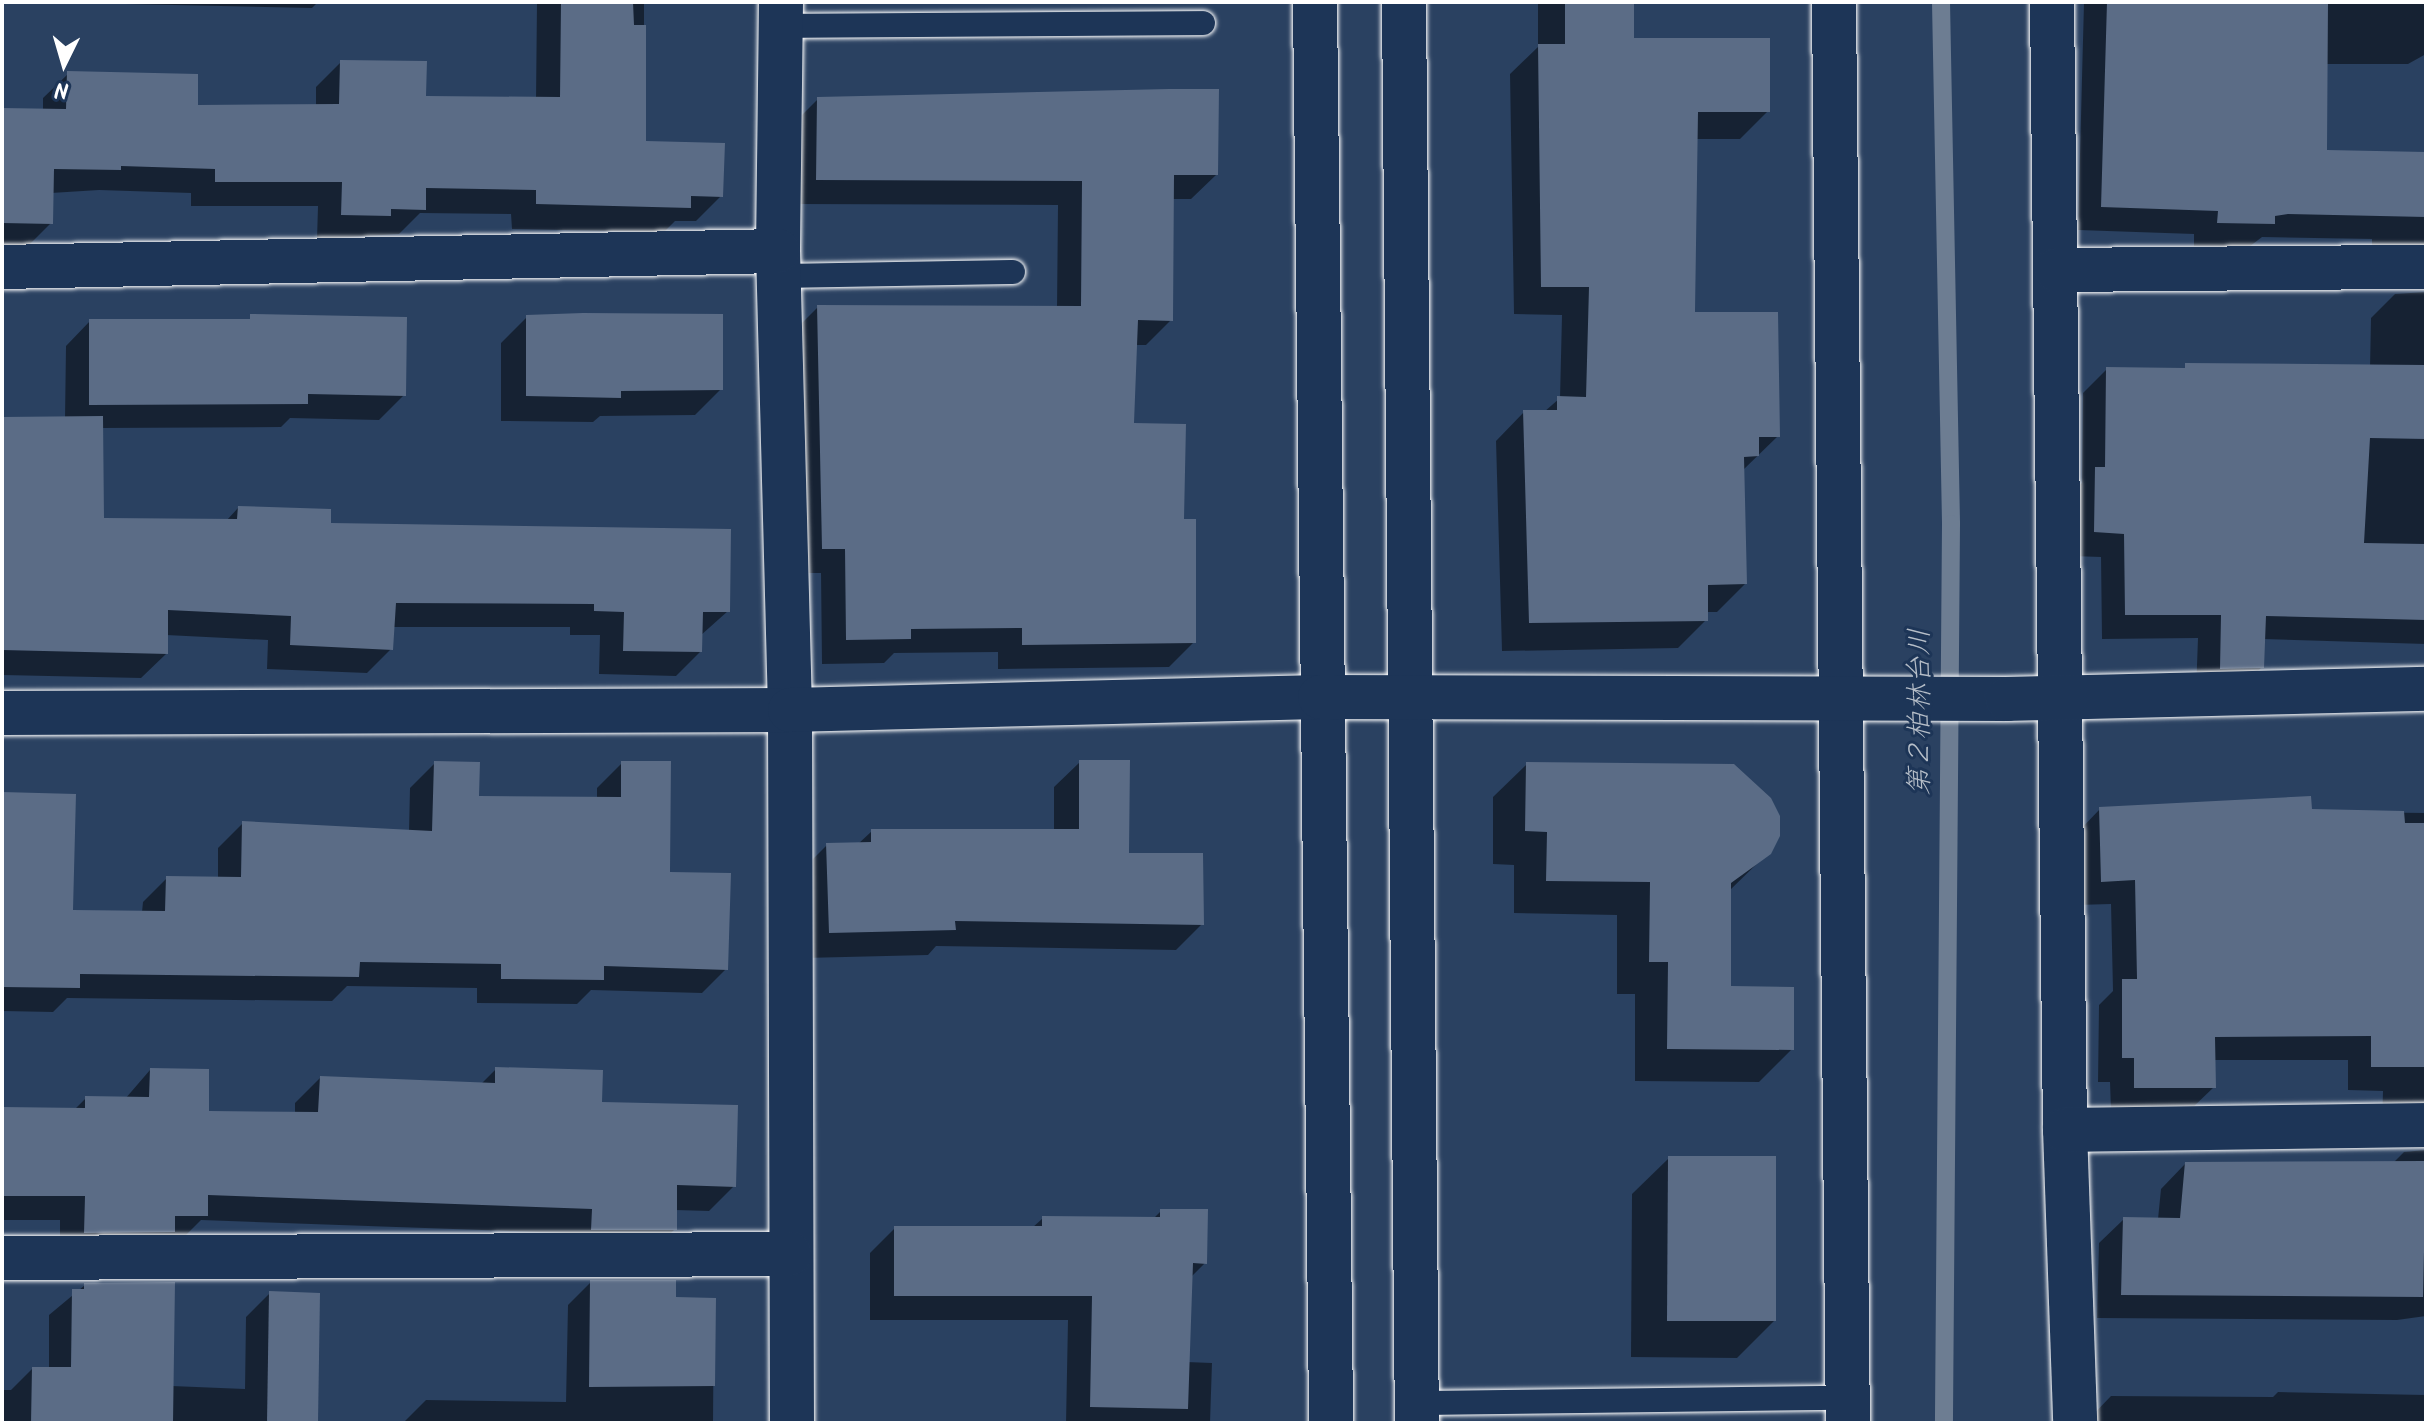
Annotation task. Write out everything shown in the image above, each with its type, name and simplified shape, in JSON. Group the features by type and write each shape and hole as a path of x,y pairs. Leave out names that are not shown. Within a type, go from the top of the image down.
{"street":[{"path":"1315,2 1320,697 1331,1423"},
{"path":"1404,2 1417,1413"},
{"path":"1834,2 1848,1410"},
{"path":"2052,2 2065,1130 2075,1423"},
{"path":"781,14 779,264 790,710 792,1423"},
{"path":"2,267 779,264"},
{"path":"2056,270 2426,267"},
{"path":"2,713 790,710 1320,697 1841,695 2007,699 2060,694 2426,689"},
{"path":"2065,1130 2426,1125"},
{"path":"2,1258 790,1254"}],"lane":[{"path":"781,14 1203,23"},
{"path":"779,264 1013,272"},
{"path":"1417,1413 1848,1410"}],"building":[{"path":"561,2 633,2 634,25 646,25 646,141 725,143 723,197 691,196 691,208 536,204 536,190 426,188 426,210 391,209 391,216 341,215 342,182 215,182 215,169 121,166 121,170 54,169 53,224 2,223 2,108 66,109 67,71 198,74 198,105 339,104 340,60 427,61 426,96 560,97"},
{"path":"1565,2 1634,2 1634,38 1770,38 1770,112 1698,112 1695,312 1778,312 1780,437 1759,437 1759,456 1744,457 1747,584 1708,585 1708,621 1529,623 1523,410 1557,410 1557,396 1586,397 1589,287 1541,287 1538,44 1565,44"},
{"path":"2107,2 2328,2 2327,150 2426,152 2426,217 2288,214 2275,216 2275,224 2217,223 2218,211 2101,207"},
{"path":"1219,89 1218,175 1174,175 1173,321 1138,320 1134,423 1186,424 1184,519 1196,519 1196,643 1022,645 1022,628 911,629 911,639 846,640 845,549 822,549 817,305 1081,306 1082,181 816,180 817,97"},
{"path":"250,314 407,317 406,396 308,394 308,404 89,405 89,319 250,319"},
{"path":"723,314 723,390 621,391 621,398 526,396 526,315"},
{"path":"2185,363 2426,365 2426,439 2370,438 2364,543 2426,544 2426,620 2266,616 2264,668 2220,669 2221,615 2125,615 2124,534 2094,532 2095,467 2105,467 2106,367 2185,368"},
{"path":"103,416 104,518 237,519 238,506 331,509 331,523 731,529 730,612 703,612 702,652 623,651 624,612 594,611 594,604 396,603 393,650 290,645 291,616 168,610 168,654 2,650 2,417"},
{"path":"1079,760 1130,760 1129,853 1203,853 1204,925 955,921 956,930 829,933 826,843 871,842 871,829 1079,829"},
{"path":"434,761 480,762 479,796 621,797 621,761 671,761 670,872 731,873 728,970 604,966 604,980 501,979 501,964 360,962 359,977 80,974 80,988 2,987 2,792 76,794 73,910 165,911 166,876 241,877 242,821 432,831"},
{"path":"1526,762 1734,764 1771,798 1780,816 1780,836 1771,854 1731,883 1731,986 1794,987 1794,1050 1667,1049 1668,962 1649,962 1650,882 1546,881 1547,832 1525,831"},
{"path":"2311,796 2312,809 2404,811 2405,823 2426,823 2426,1067 2371,1067 2371,1036 2215,1037 2216,1088 2134,1088 2134,1058 2122,1058 2122,979 2137,979 2135,880 2101,882 2099,807"},
{"path":"495,1067 603,1070 602,1102 738,1105 736,1187 677,1185 677,1230 591,1230 592,1209 208,1195 208,1216 175,1216 175,1232 84,1233 85,1196 2,1196 2,1107 85,1108 85,1096 149,1097 150,1068 209,1069 209,1111 318,1112 320,1076 495,1083"},
{"path":"1668,1156 1776,1156 1776,1321 1667,1321"},
{"path":"2426,1161 2423,1297 2121,1295 2123,1217 2180,1218 2185,1162"},
{"path":"1160,1209 1208,1209 1207,1264 1193,1263 1188,1409 1090,1407 1092,1296 894,1296 894,1226 1042,1226 1042,1216 1160,1217"},
{"path":"590,1280 676,1280 676,1297 716,1298 715,1386 589,1387"},
{"path":"175,1282 173,1423 31,1423 32,1367 71,1367 72,1289 84,1289 84,1283"},
{"path":"269,1291 320,1293 318,1423 267,1423"}],"waterway":[{"name":"第２柏林台川","path":"1941,2 1951,524 1944,1423"}]}
